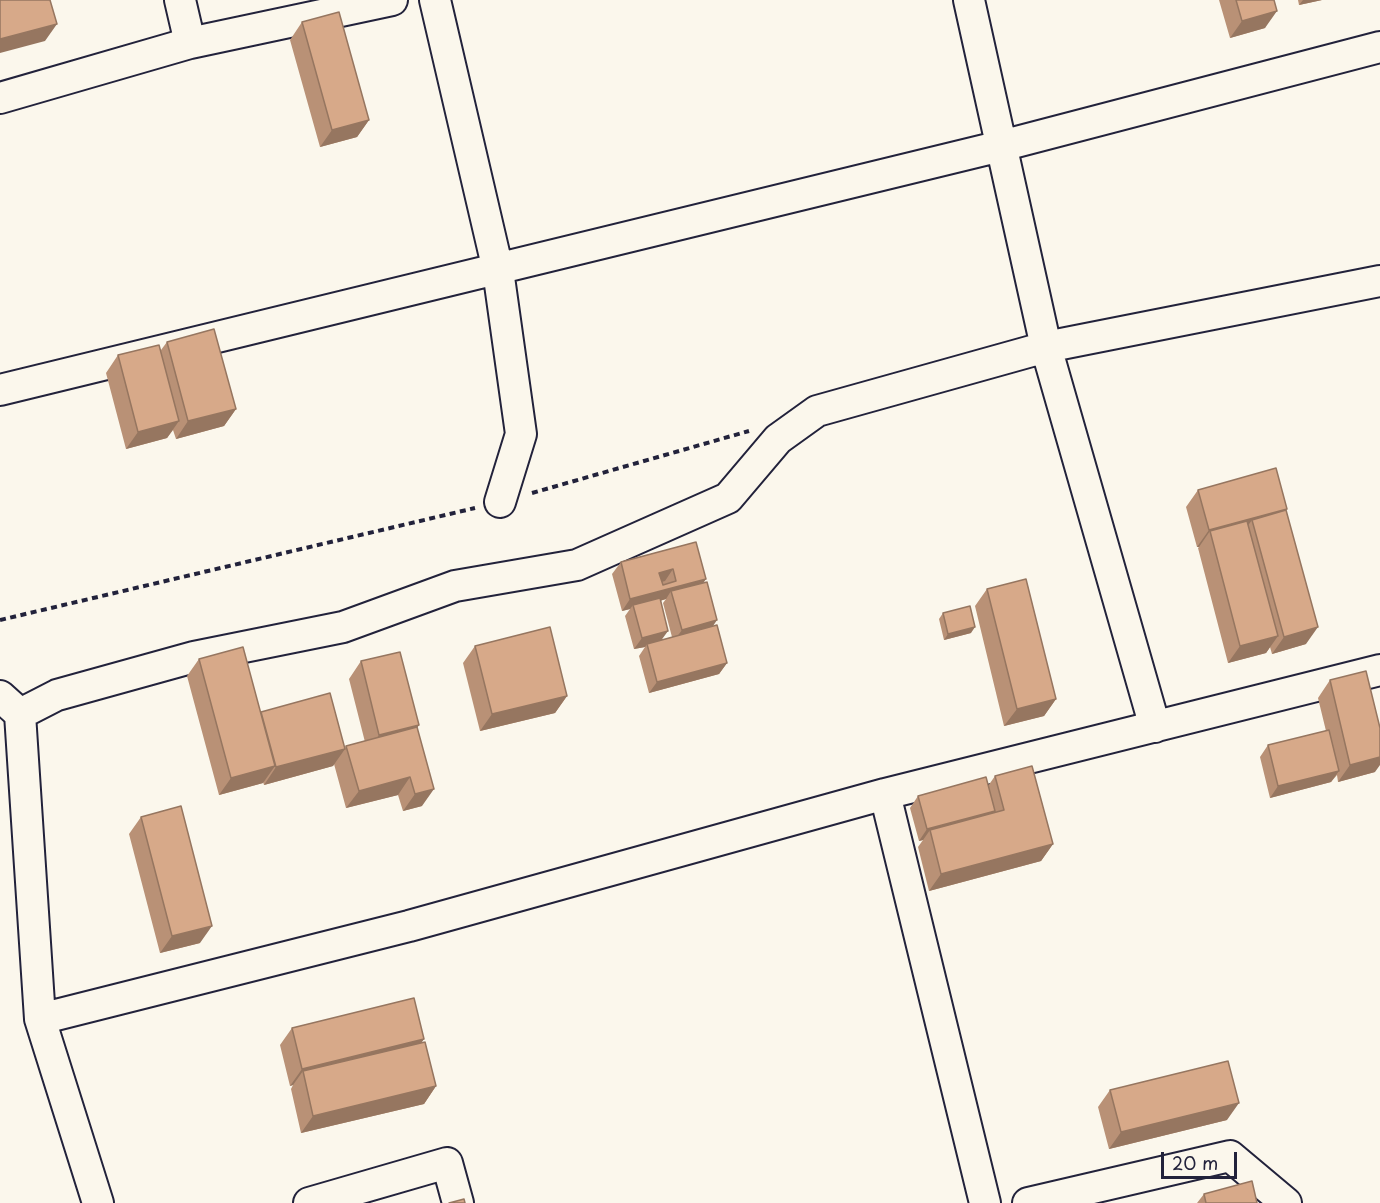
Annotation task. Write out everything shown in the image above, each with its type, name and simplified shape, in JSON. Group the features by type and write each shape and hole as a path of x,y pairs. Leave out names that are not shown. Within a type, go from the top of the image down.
{"street":[{"path":"180,0 190,44"},
{"path":"0,98 190,44 392,0"},
{"path":"435,0 498,270 521,434 500,502"},
{"path":"969,0 1046,347 1155,727"},
{"path":"0,390 1001,146 1380,47"},
{"path":"98,1203 40,1019 10,705 57,695 194,657 343,627 455,586 577,564 728,498 778,439 817,411 1046,347 1380,280"},
{"path":"40,1019 409,926 885,794 1380,670"},
{"path":"885,794 986,1203"},
{"path":"1028,1203 1230,1156 1286,1203"},
{"path":"309,1203 447,1163 458,1203"}],"path":[{"path":"0,621 500,502 760,428"}],"building":[{"path":"0,0 50,0 57,24 0,39"},
{"path":"1236,0 1274,0 1277,11 1242,21"},
{"path":"339,12 369,120 332,130 302,22"},
{"path":"214,329 236,409 188,421 167,342"},
{"path":"159,345 179,421 138,432 118,355"},
{"path":"1276,468 1287,509 1209,530 1198,490"},
{"path":"1286,510 1318,627 1284,637 1252,520"},
{"path":"1247,521 1278,636 1240,646 1210,531"},
{"path":"696,542 706,579 630,599 621,562","holes":["673,569 676,581 663,585 659,573"]},
{"path":"1026,579 1056,699 1017,709 987,589"},
{"path":"707,582 717,620 682,630 671,591"},
{"path":"660,598 668,631 642,638 633,605"},
{"path":"970,606 975,627 948,634 943,613"},
{"path":"717,625 727,663 657,682 647,644"},
{"path":"550,627 567,696 492,714 475,646"},
{"path":"243,647 275,766 231,778 199,659"},
{"path":"400,652 419,725 379,735 361,661"},
{"path":"1366,671 1380,728 1380,757 1350,765 1330,680"},
{"path":"330,693 345,749 276,767 261,712"},
{"path":"417,727 434,789 415,794 410,777 359,791 346,746"},
{"path":"1329,730 1339,771 1278,786 1268,745"},
{"path":"1032,766 1053,844 941,874 930,830 1004,810 995,776"},
{"path":"986,777 995,811 927,829 918,796"},
{"path":"181,806 212,926 172,936 141,817"},
{"path":"414,998 424,1039 302,1069 292,1028"},
{"path":"425,1042 436,1086 313,1116 303,1071"},
{"path":"1228,1061 1239,1103 1121,1132 1110,1090"},
{"path":"1252,1181 1257,1203 1206,1203 1204,1194"},
{"path":"464,1199 465,1203 449,1203"}]}
